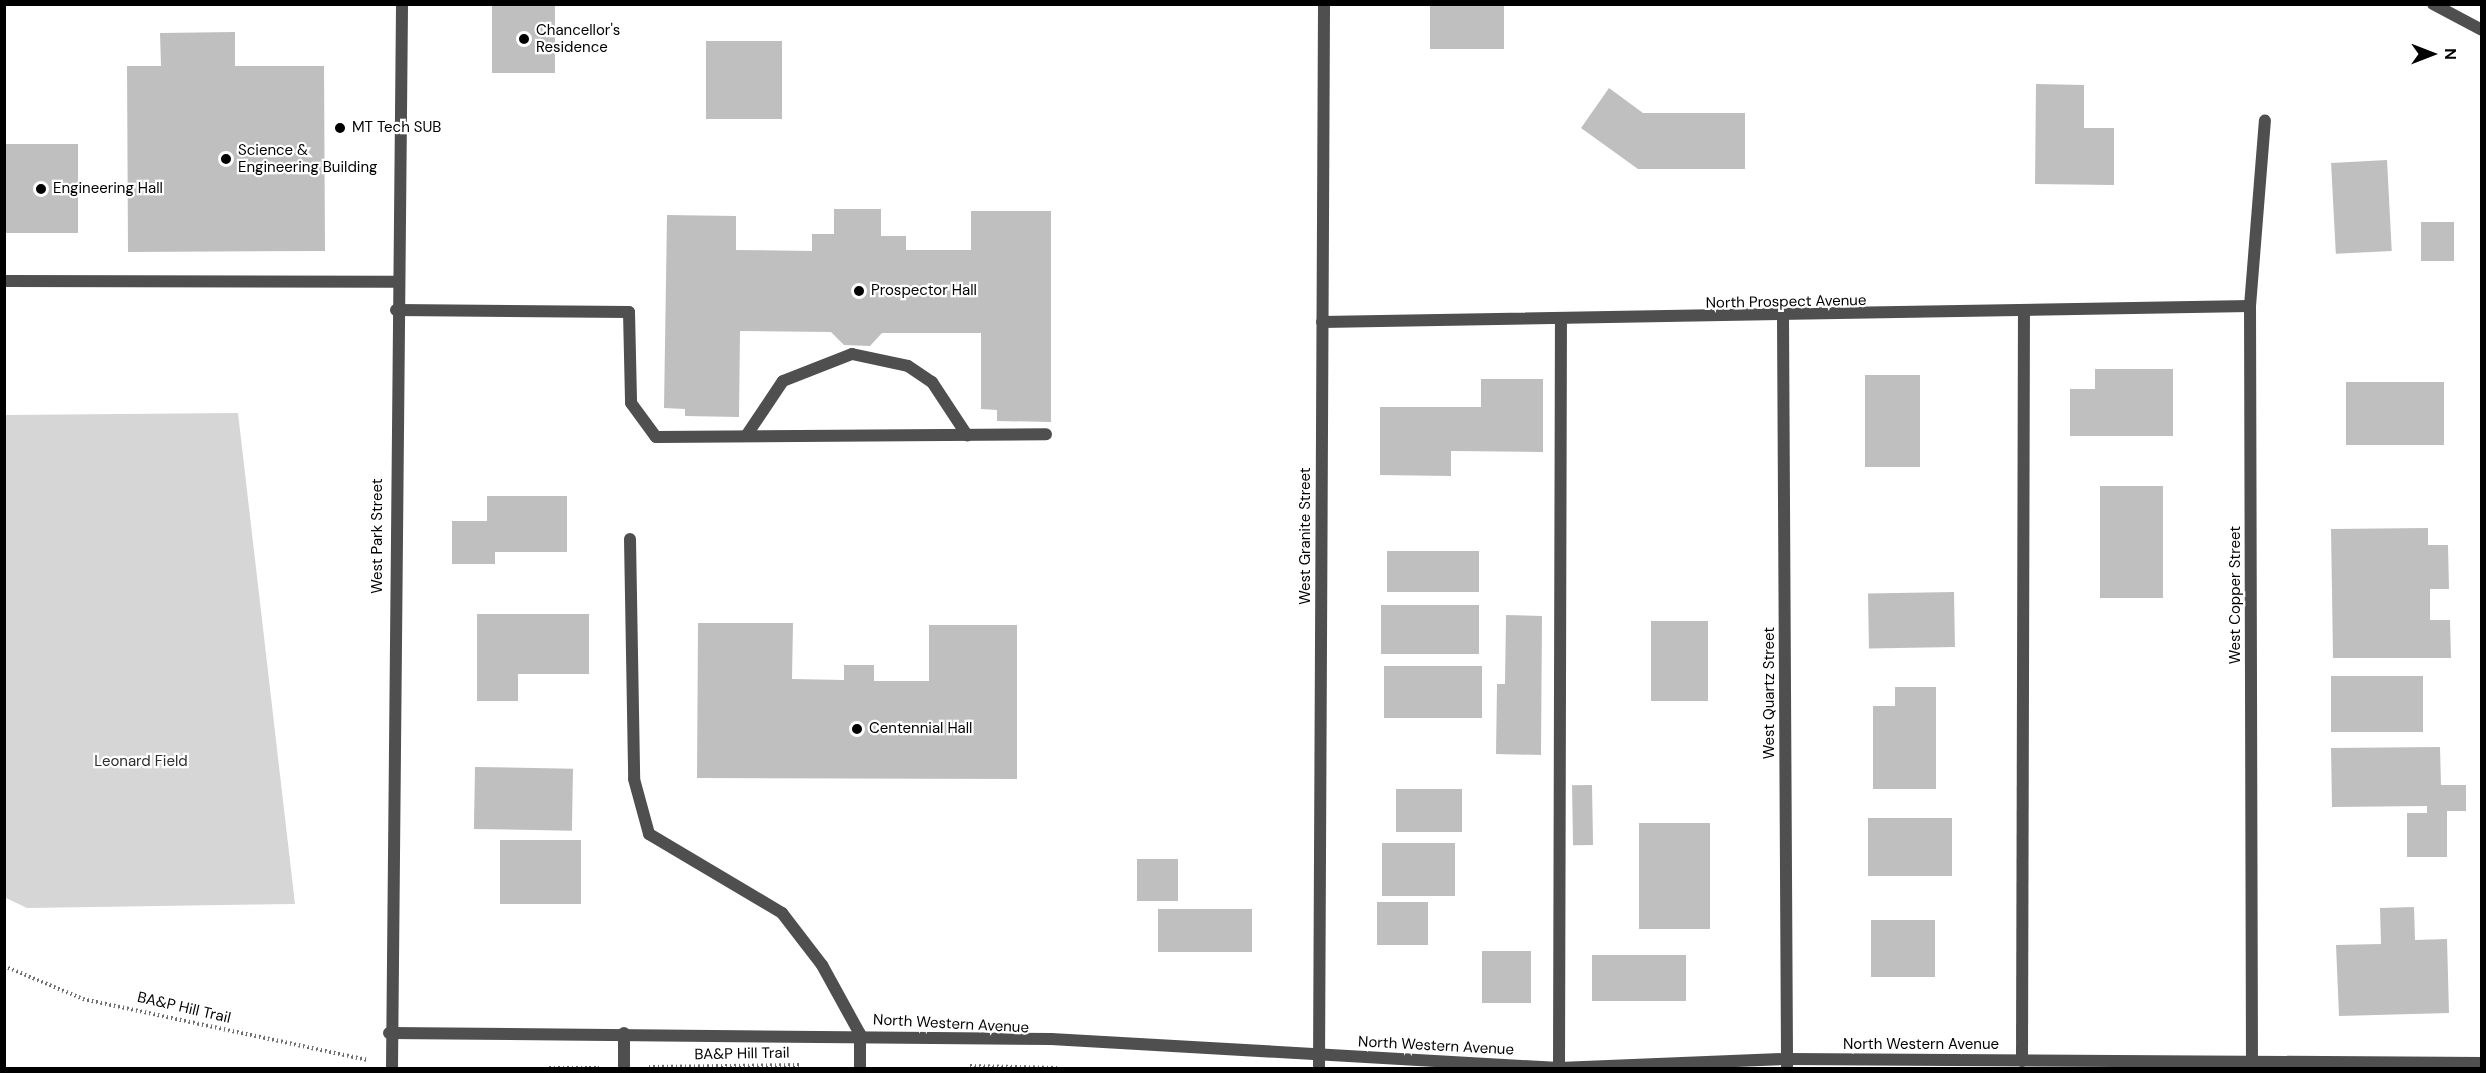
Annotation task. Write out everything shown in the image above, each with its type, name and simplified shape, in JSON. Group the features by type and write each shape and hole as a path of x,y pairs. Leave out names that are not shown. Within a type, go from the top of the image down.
{"street":[{"name":"West Park Street","path":"392,1068 389,1033 395,282 402,4"},
{"name":"West Granite Street","path":"1319,1068 1324,4"},
{"path":"2433,4 2481,30"},
{"name":"West Copper Street","path":"2252,1065 2250,306 2265,121"},
{"path":"4,281 395,282"},
{"name":"North Prospect Avenue","path":"1322,322 1783,318 2250,306"},
{"path":"396,310 629,312 631,403 656,437 1046,434"},
{"path":"2022,1061 2024,312"},
{"name":"West Quartz Street","path":"1783,318 1787,1064"},
{"path":"1559,1068 1561,320"},
{"path":"746,436 783,381 852,354 908,366 932,382 966,435"},
{"path":"630,539 634,779 649,834 782,913 822,965 860,1034 860,1068"},
{"name":"North Western Avenue","path":"389,1033 860,1034 1559,1068 2022,1061 2252,1065 2481,1063"},
{"path":"624,1034 624,1068"}],"path":[{"name":"BA&P Hill Trail","path":"4,966 83,999 363,1059"},
{"name":"BA&P Hill Trail","path":"549,1068 814,1065"},
{"path":"956,1066 1057,1068"}],"green space":[{"name":"Leonard Field","path":"238,413 295,904 27,908 4,897 5,415"}],"building":[{"name":"Chancellor's Residence","path":"492,4 555,4 555,73 492,73"},
{"path":"1430,4 1504,4 1504,49 1430,49"},
{"name":"Science & Engineering Building","path":"235,32 235,66 324,66 325,251 128,252 127,66 161,66 160,33"},
{"path":"706,41 782,41 782,119 706,119"},
{"path":"2036,84 2084,85 2084,128 2114,128 2114,185 2035,184"},
{"path":"1609,88 1643,113 1745,113 1745,169 1638,169 1581,128"},
{"name":"Engineering Hall","path":"4,144 78,144 78,233 4,233"},
{"path":"2387,160 2392,251 2336,254 2331,163"},
{"name":"Prospector Hall","path":"834,209 881,209 881,236 906,236 906,250 971,250 971,211 1051,211 1051,422 997,421 997,410 981,409 981,333 882,333 870,346 844,345 831,332 740,331 739,417 685,416 685,409 664,408 667,215 736,216 736,250 812,251 812,234 834,234"},
{"path":"2421,222 2454,222 2454,261 2421,261"},
{"path":"2095,369 2173,369 2173,436 2070,436 2070,389 2095,389"},
{"path":"1865,375 1920,375 1920,467 1865,467"},
{"path":"1481,379 1543,379 1543,452 1451,451 1451,476 1380,475 1380,407 1481,407"},
{"path":"2346,382 2444,382 2444,445 2346,445"},
{"path":"2100,486 2163,486 2163,598 2100,598"},
{"path":"487,496 567,496 567,552 495,552 495,564 452,564 452,521 487,521"},
{"path":"2428,528 2428,545 2448,545 2449,589 2430,589 2430,620 2450,620 2451,658 2333,658 2331,529"},
{"path":"1387,551 1479,551 1479,592 1387,592"},
{"path":"1954,592 1955,647 1869,648 1868,594"},
{"path":"1381,605 1479,605 1479,654 1381,654"},
{"path":"477,614 589,614 589,674 518,674 518,701 477,701"},
{"path":"1506,615 1542,616 1541,755 1496,754 1497,684 1505,684"},
{"path":"1651,621 1708,621 1708,701 1651,701"},
{"name":"Centennial Hall","path":"698,623 793,623 792,679 844,680 844,665 874,665 874,681 929,681 929,625 1017,625 1017,779 697,778"},
{"path":"1384,666 1482,666 1482,718 1384,718"},
{"path":"2331,676 2423,676 2423,732 2331,732"},
{"path":"1895,687 1936,687 1936,789 1873,789 1873,706 1895,706"},
{"path":"2440,747 2441,785 2466,785 2466,811 2447,811 2447,857 2407,857 2407,813 2427,813 2427,806 2332,807 2331,748"},
{"path":"475,767 573,769 572,831 474,829"},
{"path":"1572,785 1592,785 1593,845 1573,845"},
{"path":"1396,789 1462,789 1462,832 1396,832"},
{"path":"1868,818 1952,818 1952,876 1868,876"},
{"path":"1639,823 1710,823 1710,929 1639,929"},
{"path":"500,840 581,840 581,904 500,904"},
{"path":"1382,843 1455,843 1455,896 1382,896"},
{"path":"1137,859 1178,859 1178,901 1137,901"},
{"path":"1377,902 1428,902 1428,945 1377,945"},
{"path":"2414,907 2415,940 2447,939 2449,1013 2339,1016 2336,945 2381,944 2380,908"},
{"path":"1158,909 1252,909 1252,952 1158,952"},
{"path":"1871,920 1935,920 1935,977 1871,977"},
{"path":"1482,951 1531,951 1531,1003 1482,1003"},
{"path":"1592,955 1686,955 1686,1001 1592,1001"}],"place":[{"name":"Chancellor's Residence","path":"524,39"},
{"name":"MT Tech SUB","path":"340,128"},
{"name":"Science & Engineering Building","path":"226,159"},
{"name":"Engineering Hall","path":"41,189"},
{"name":"Prospector Hall","path":"859,291"},
{"name":"Centennial Hall","path":"857,729"}]}
